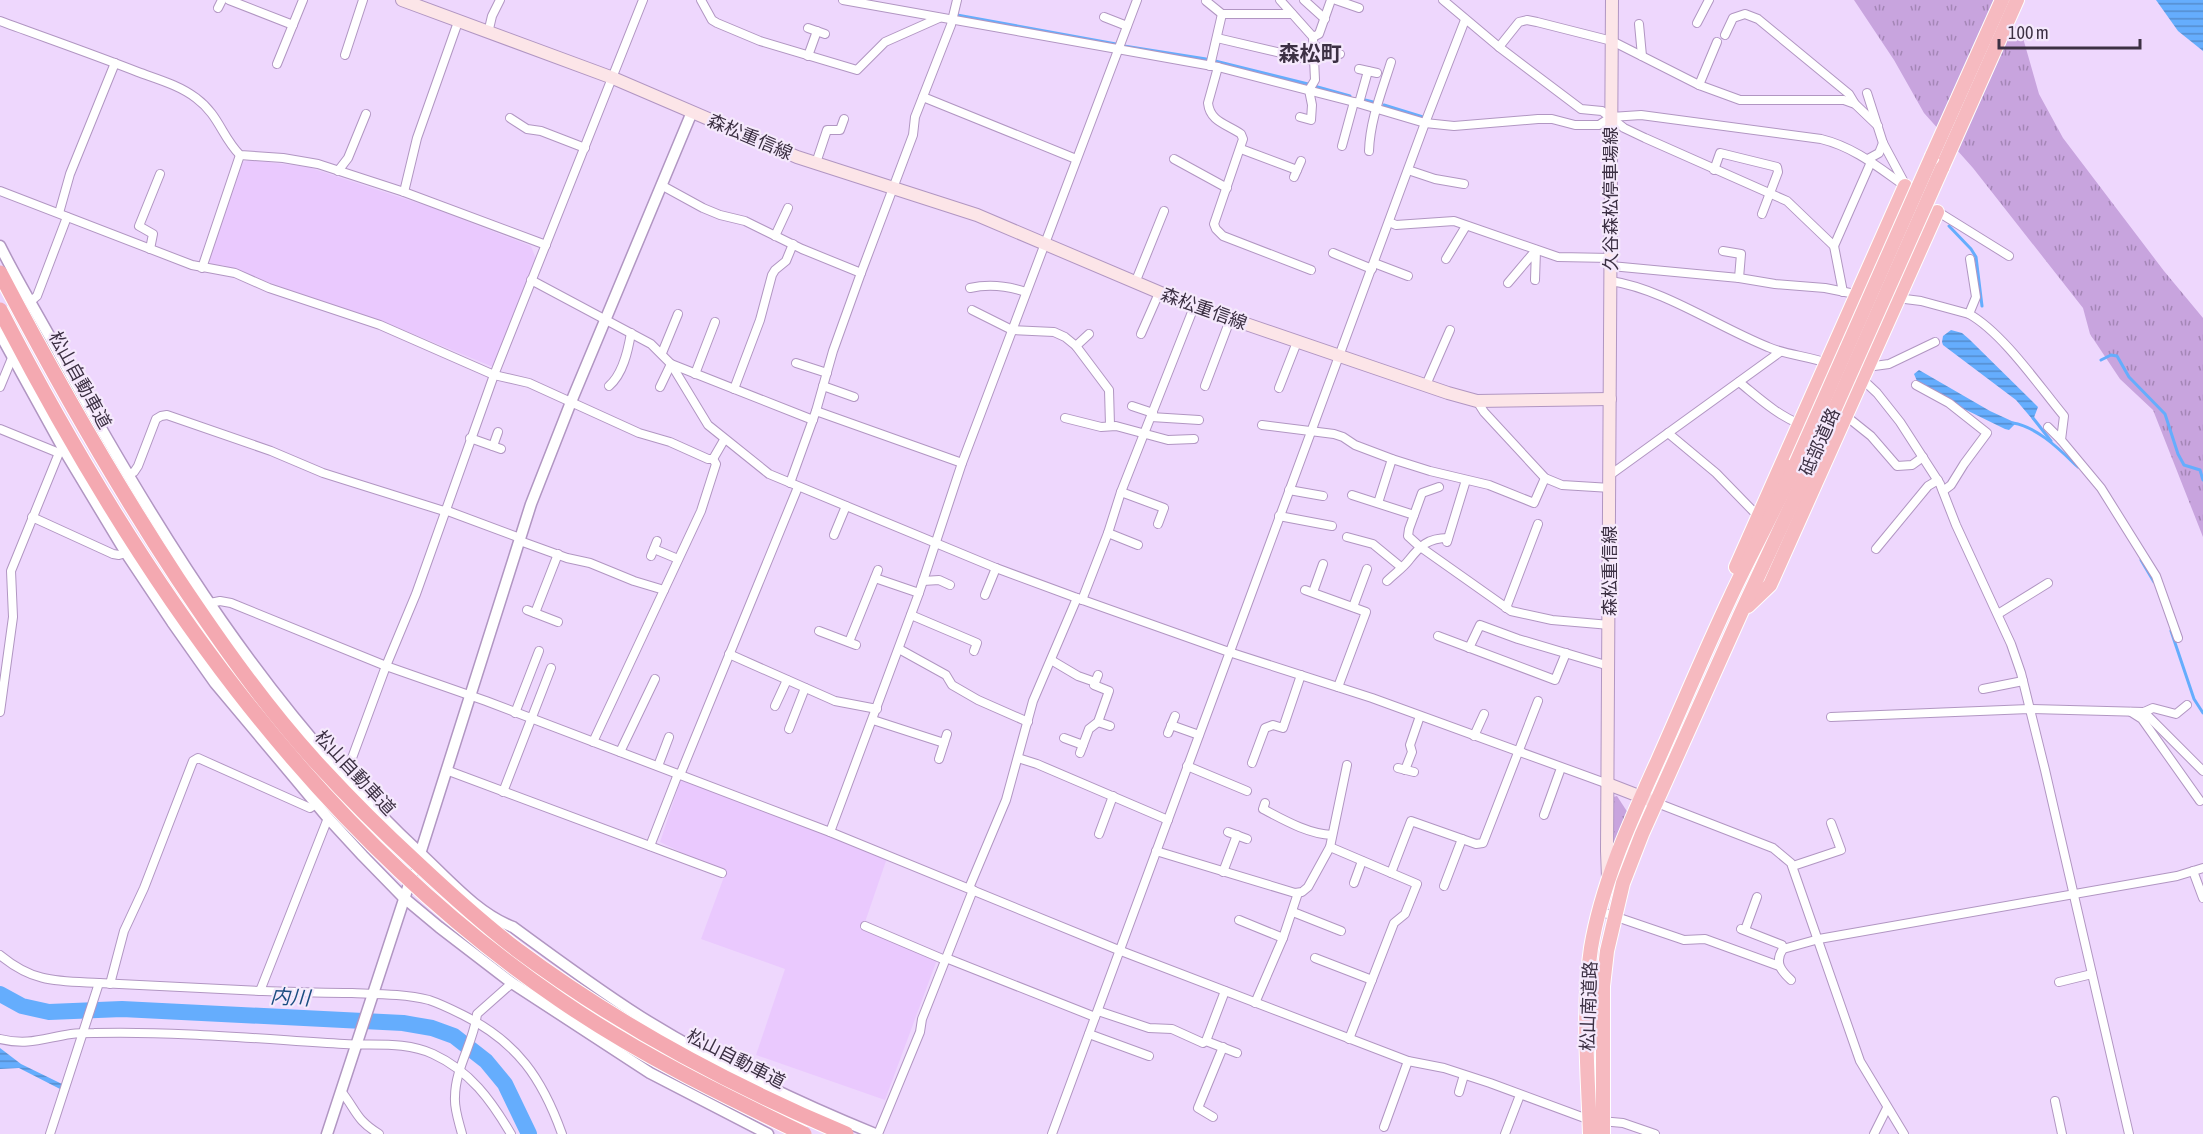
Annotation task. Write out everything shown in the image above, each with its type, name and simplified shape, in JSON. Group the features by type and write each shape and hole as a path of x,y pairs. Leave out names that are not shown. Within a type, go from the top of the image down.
{"highway":[{"name":"砥部道路","path":"1623,883 1642,834 1741,613 2002,0"},
{"name":"砥部道路","path":"1608,879 1730,598 1802,466 2017,0"},
{"path":"1730,598 1736,566 1827,363 1850,294 1905,186"},
{"path":"1741,613 1770,585 1937,212"},
{"name":"松山自動車道","path":"0,273 76,414 137,516 207,623 257,690 315,760 382,831 463,905 515,948 572,988 636,1028 705,1066 846,1134"},
{"name":"松山自動車道","path":"0,310 61,422 122,526 193,633 244,702 302,771 371,845 443,912 506,962 562,1002 698,1082 804,1134"},
{"name":"松山南道路","path":"1596,1127 1587,1070 1588,984 1591,949 1608,879"},
{"name":"松山南道路","path":"1596,1127 1603,986 1607,951 1623,883"}],"main road":[{"name":"森松重信線","path":"402,0 613,78 766,145 977,215 1194,307 1339,357 1478,401 1610,399 1608,879"},
{"name":"久谷森松停車場線","path":"1610,399 1612,0"},
{"path":"1608,784 1657,803"}],"street":[{"path":"229,0 293,25"},
{"path":"277,64 303,0"},
{"path":"345,55 363,0"},
{"path":"488,33 492,16 500,0"},
{"path":"345,777 386,666 416,594 442,522 444,510 494,375 643,0"},
{"path":"701,0 712,20 717,23 760,41 857,70 885,42 925,26 940,17"},
{"path":"843,0 1214,66 1357,102 1425,123 1454,126 1538,118 1599,125 1611,117 1641,115 1821,139 1837,143 1869,161 1937,212 2009,256"},
{"path":"886,0 894,10"},
{"path":"650,846 729,654 794,485 827,373 912,135 913,126 952,20 957,0"},
{"path":"830,832 919,593 962,463 1137,0"},
{"path":"1280,0 1313,42 1340,54"},
{"path":"1304,0 1325,19"},
{"path":"1300,117 1311,120 1312,105 1309,90 1315,80 1313,42 1319,34 1331,0"},
{"path":"1336,0 1359,8"},
{"path":"1443,0 1499,47 1581,109 1602,111 1624,128 1787,201 1834,246 1850,294"},
{"path":"1697,22 1709,0"},
{"path":"1200,9 1206,1 1222,15 1292,14"},
{"path":"1725,35 1733,18 1745,14 1758,19 1849,94 1855,104 1878,126"},
{"path":"1222,15 1208,103 1217,121 1240,134 1242,139 1241,149 1214,224 1220,234 1311,270"},
{"path":"1104,17 1127,26"},
{"path":"1052,1134 1311,430 1465,20"},
{"path":"1499,47 1513,26 1527,20 1612,41 1699,85 1746,101 1844,100 1855,104"},
{"path":"0,21 178,88 194,97 213,114 240,155 293,159 338,171 405,192 546,246"},
{"path":"405,192 417,138 458,22"},
{"path":"1639,24 1642,56"},
{"path":"808,56 817,31"},
{"path":"1217,38 1314,61"},
{"path":"1699,85 1718,42"},
{"path":"1369,151 1376,108 1391,62"},
{"path":"30,302 37,296 63,215 70,174 115,63"},
{"path":"1342,146 1368,71"},
{"path":"1867,93 1883,143 1905,186"},
{"path":"923,97 1076,159"},
{"path":"327,1134 520,539 571,402 692,112"},
{"path":"338,171 348,158 366,114"},
{"path":"510,118 527,129 541,131 585,148"},
{"path":"816,163 827,130 840,130 844,119"},
{"path":"1834,246 1869,161 1879,153 1883,143"},
{"path":"1241,149 1298,170"},
{"path":"1714,170 1720,153 1777,167 1778,172 1772,194 1762,214"},
{"path":"202,268 240,155"},
{"path":"1174,159 1227,188"},
{"path":"1408,170 1435,179 1464,184"},
{"path":"150,249 153,234 139,226 160,174"},
{"path":"661,185 703,208 745,221 861,273"},
{"path":"0,191 202,268 236,273 269,288 380,325 494,375 529,383 639,433 713,459"},
{"path":"775,236 788,208"},
{"path":"1135,283 1164,211"},
{"path":"1389,222 1396,225 1454,221 1558,257 1921,301 1969,314 2001,342 2064,416 2061,441"},
{"path":"1446,259 1466,226"},
{"path":"734,389 760,320 772,275 786,261 793,244"},
{"path":"0,246 128,474 195,585 294,718 382,818 466,896 500,922 513,927 596,988 643,1018 745,1076 876,1134 920,1032 922,1019 1006,800 1036,694 1108,533 1121,492 1194,307"},
{"path":"1535,280 1536,250"},
{"path":"1509,283 1536,250"},
{"path":"1723,251 1741,254 1739,278"},
{"path":"1333,253 1408,276"},
{"path":"1969,314 1976,297 1970,259"},
{"path":"531,280 651,344 671,364 708,425 769,474 996,568 1608,784"},
{"path":"1611,281 1646,289 1731,332 1780,352 1809,357 1864,373 1935,342"},
{"path":"970,288 1001,287 1026,292"},
{"path":"1141,334 1159,293"},
{"path":"972,310 1012,330 1054,332 1076,346 1109,390 1110,425"},
{"path":"662,353 678,314"},
{"path":"1206,386 1230,320"},
{"path":"695,374 715,322"},
{"path":"1425,385 1450,330"},
{"path":"609,386 615,380 624,362 631,333"},
{"path":"0,334 61,452 214,683 328,818 403,897 512,983 650,1074 768,1134"},
{"path":"1076,346 1089,334"},
{"path":"1279,388 1297,342"},
{"path":"1610,475 1780,352"},
{"path":"0,387 12,358"},
{"path":"796,363 827,373"},
{"path":"671,364 734,389 962,463"},
{"path":"660,387 671,364"},
{"path":"1864,373 1938,480 1956,525 2011,644 2023,681 2129,1134"},
{"path":"1739,382 1787,418 1800,424"},
{"path":"1916,385 1949,403 1987,433 1951,486 1943,491"},
{"path":"823,386 854,397"},
{"path":"1478,401 1484,412 1545,478 1563,485 1611,488"},
{"path":"1132,406 1152,415 1199,420"},
{"path":"128,474 134,472 138,466 156,419 167,415 270,451 323,473 444,510 558,554 664,590"},
{"path":"1846,416 1871,436 1897,466 1912,465 1923,457"},
{"path":"1065,418 1101,427 1110,425 1168,440 1194,439"},
{"path":"1262,425 1311,430 1343,437 1355,445 1392,459 1443,475 1489,485 1534,503 1545,478"},
{"path":"2048,427 2101,488 2156,576 2178,638"},
{"path":"0,429 61,452"},
{"path":"470,438 497,447 498,432"},
{"path":"1668,433 1716,473 1754,512 1759,514"},
{"path":"713,459 724,440"},
{"path":"0,712 13,616 11,572 61,452"},
{"path":"592,742 700,511 716,464 713,459"},
{"path":"1377,503 1392,459"},
{"path":"1443,475 1438,491 1422,493 1414,515 1408,536 1419,546 1506,608 1535,618 1610,625"},
{"path":"1387,580 1419,546 1437,538 1447,539 1467,480"},
{"path":"1876,549 1928,486 1938,480"},
{"path":"1289,490 1323,496"},
{"path":"1121,492 1164,508 1158,524"},
{"path":"1356,507 1355,496 1414,515"},
{"path":"834,535 846,506"},
{"path":"1280,516 1326,528"},
{"path":"32,517 113,554 126,553"},
{"path":"1506,608 1538,524"},
{"path":"1108,533 1138,545"},
{"path":"1353,541 1373,544 1401,567"},
{"path":"654,549 678,559"},
{"path":"551,623 531,612 558,554"},
{"path":"1323,564 1309,591 1366,612 1338,687"},
{"path":"985,595 996,568"},
{"path":"1353,607 1367,569"},
{"path":"819,631 853,644 862,598 876,574 919,593"},
{"path":"923,581 939,580 950,585"},
{"path":"1998,614 2048,583"},
{"path":"210,603 219,601 231,603 386,666 679,774 1348,1039 1408,1061 1444,1068 1464,1075 1520,1095 1596,1127 1623,1123 1655,1134"},
{"path":"911,615 977,642 974,651"},
{"path":"828,634 832,625"},
{"path":"1469,648 1480,625 1518,639 1609,666"},
{"path":"1438,636 1555,680 1566,653"},
{"path":"898,649 946,675 952,685 978,700 1028,722"},
{"path":"729,654 843,704 876,709"},
{"path":"515,713 534,655"},
{"path":"1051,660 1078,676 1096,679 1094,685 1109,692 1098,722 1089,729 1081,749 1064,738"},
{"path":"503,792 551,668"},
{"path":"1252,763 1265,728 1273,725 1283,728 1301,675"},
{"path":"620,752 655,679"},
{"path":"775,706 787,680"},
{"path":"1983,689 2023,681"},
{"path":"789,729 806,688"},
{"path":"1391,873 1411,821 1476,844 1483,843 1538,701"},
{"path":"1831,717 2029,709 2144,711 2153,708 2176,714 2187,705"},
{"path":"2131,711 2142,719 2200,801"},
{"path":"2144,711 2203,771"},
{"path":"1474,736 1484,714"},
{"path":"1406,770 1412,752 1410,745 1420,716"},
{"path":"873,720 945,739 939,759"},
{"path":"1098,722 1110,726"},
{"path":"1171,725 1199,735"},
{"path":"658,766 669,737"},
{"path":"1247,748 1257,751"},
{"path":"110,984 124,931 144,888 193,761 198,758 310,808 316,804"},
{"path":"1018,759 1037,764 1168,820"},
{"path":"1255,1003 1283,938 1298,893 1308,887 1330,847 1347,765"},
{"path":"1187,766 1247,791"},
{"path":"1544,815 1562,768"},
{"path":"446,770 722,873"},
{"path":"1099,834 1113,796"},
{"path":"1265,802 1263,809 1274,815 1314,832 1332,835"},
{"path":"1657,803 1773,848 1793,866 1860,1061 1904,1134"},
{"path":"260,991 328,818"},
{"path":"1793,866 1841,850 1831,823"},
{"path":"1223,872 1233,833 1247,839"},
{"path":"1444,886 1462,839"},
{"path":"1330,847 1417,884 1406,914 1394,923 1348,1039"},
{"path":"1156,851 1298,893"},
{"path":"1354,883 1362,861"},
{"path":"1779,966 1778,958 1783,949 1819,939 2176,876 2203,868"},
{"path":"2193,871 2203,898"},
{"path":"1757,897 1743,930 1782,945 1783,949"},
{"path":"1599,911 1684,940 1705,939 1779,966 1791,980"},
{"path":"1293,912 1341,931"},
{"path":"1239,920 1283,938"},
{"path":"865,926 946,959 1097,1014 1149,1029 1172,1029 1203,1043 1206,1041 1237,1053"},
{"path":"0,955 16,968 34,977 98,986 110,984 429,1000 488,1028 514,1049 533,1072 547,1095 562,1134"},
{"path":"1319,962 1372,980"},
{"path":"2059,982 2092,974"},
{"path":"462,1134 454,1099 461,1069 477,1024 477,1014 512,983"},
{"path":"50,1134 98,986"},
{"path":"1206,1041 1225,991"},
{"path":"0,1039 11,1042 45,1041 85,1031 408,1046 432,1053 461,1069 494,1105 511,1134"},
{"path":"1089,1034 1149,1056"},
{"path":"1213,1117 1198,1108 1223,1047"},
{"path":"1384,1127 1408,1061"},
{"path":"1459,1092 1464,1075"},
{"path":"341,1091 365,1130 380,1134"},
{"path":"1505,1134 1520,1095"},
{"path":"2055,1101 2062,1134"},
{"path":"1874,1134 1887,1108"}],"shaded area":[{"path":"250,160 308,167 430,207 531,246 536,259 493,367 382,321 223,265 212,265 207,259 242,162"},
{"path":"681,779 887,858 864,925 938,957 885,1100 756,1055 785,969 701,939 725,874 660,842"}],"green space":[{"path":"1854,0 1998,0 2023,38 2039,94 2063,138 2164,271 2203,318 2203,537 2153,410 2120,379 2090,334 2083,308 1973,168 1924,113 1894,60"},
{"path":"1617,796 1628,813 1612,851 1613,797"}],"water":[{"path":"2156,0 2203,0 2203,51 2178,31"},
{"path":"1951,330 1962,333 1969,339 2038,407 2033,420 2016,400 1943,345 1943,336"},
{"path":"1919,370 1990,411 2016,423 2009,430 2005,429 1960,407 1917,381 1914,374"},
{"path":"0,1048 21,1064 62,1084 60,1089 19,1068 0,1069"}],"waterway":[{"path":"957,15 1116,44"},
{"path":"1124,46 1206,59"},
{"path":"1215,61 1308,84"},
{"path":"1314,86 1350,96"},
{"path":"1365,100 1373,102"},
{"path":"1384,105 1423,117"},
{"path":"1949,226 1976,257 1982,306"},
{"path":"2101,360 2111,355 2117,356 2129,377 2165,414 2184,465 2200,470 2203,480"},
{"path":"2033,418 2051,441"},
{"path":"2013,423 2040,434 2078,467"},
{"path":"2141,560 2154,582"},
{"path":"2171,631 2194,699 2203,713"},
{"name":"内川","path":"0,994 22,1006 49,1012 122,1009 403,1023 432,1028 454,1036 486,1061 505,1084 529,1134"}],"district":[{"name":"森松町","path":"1310,54"}]}
